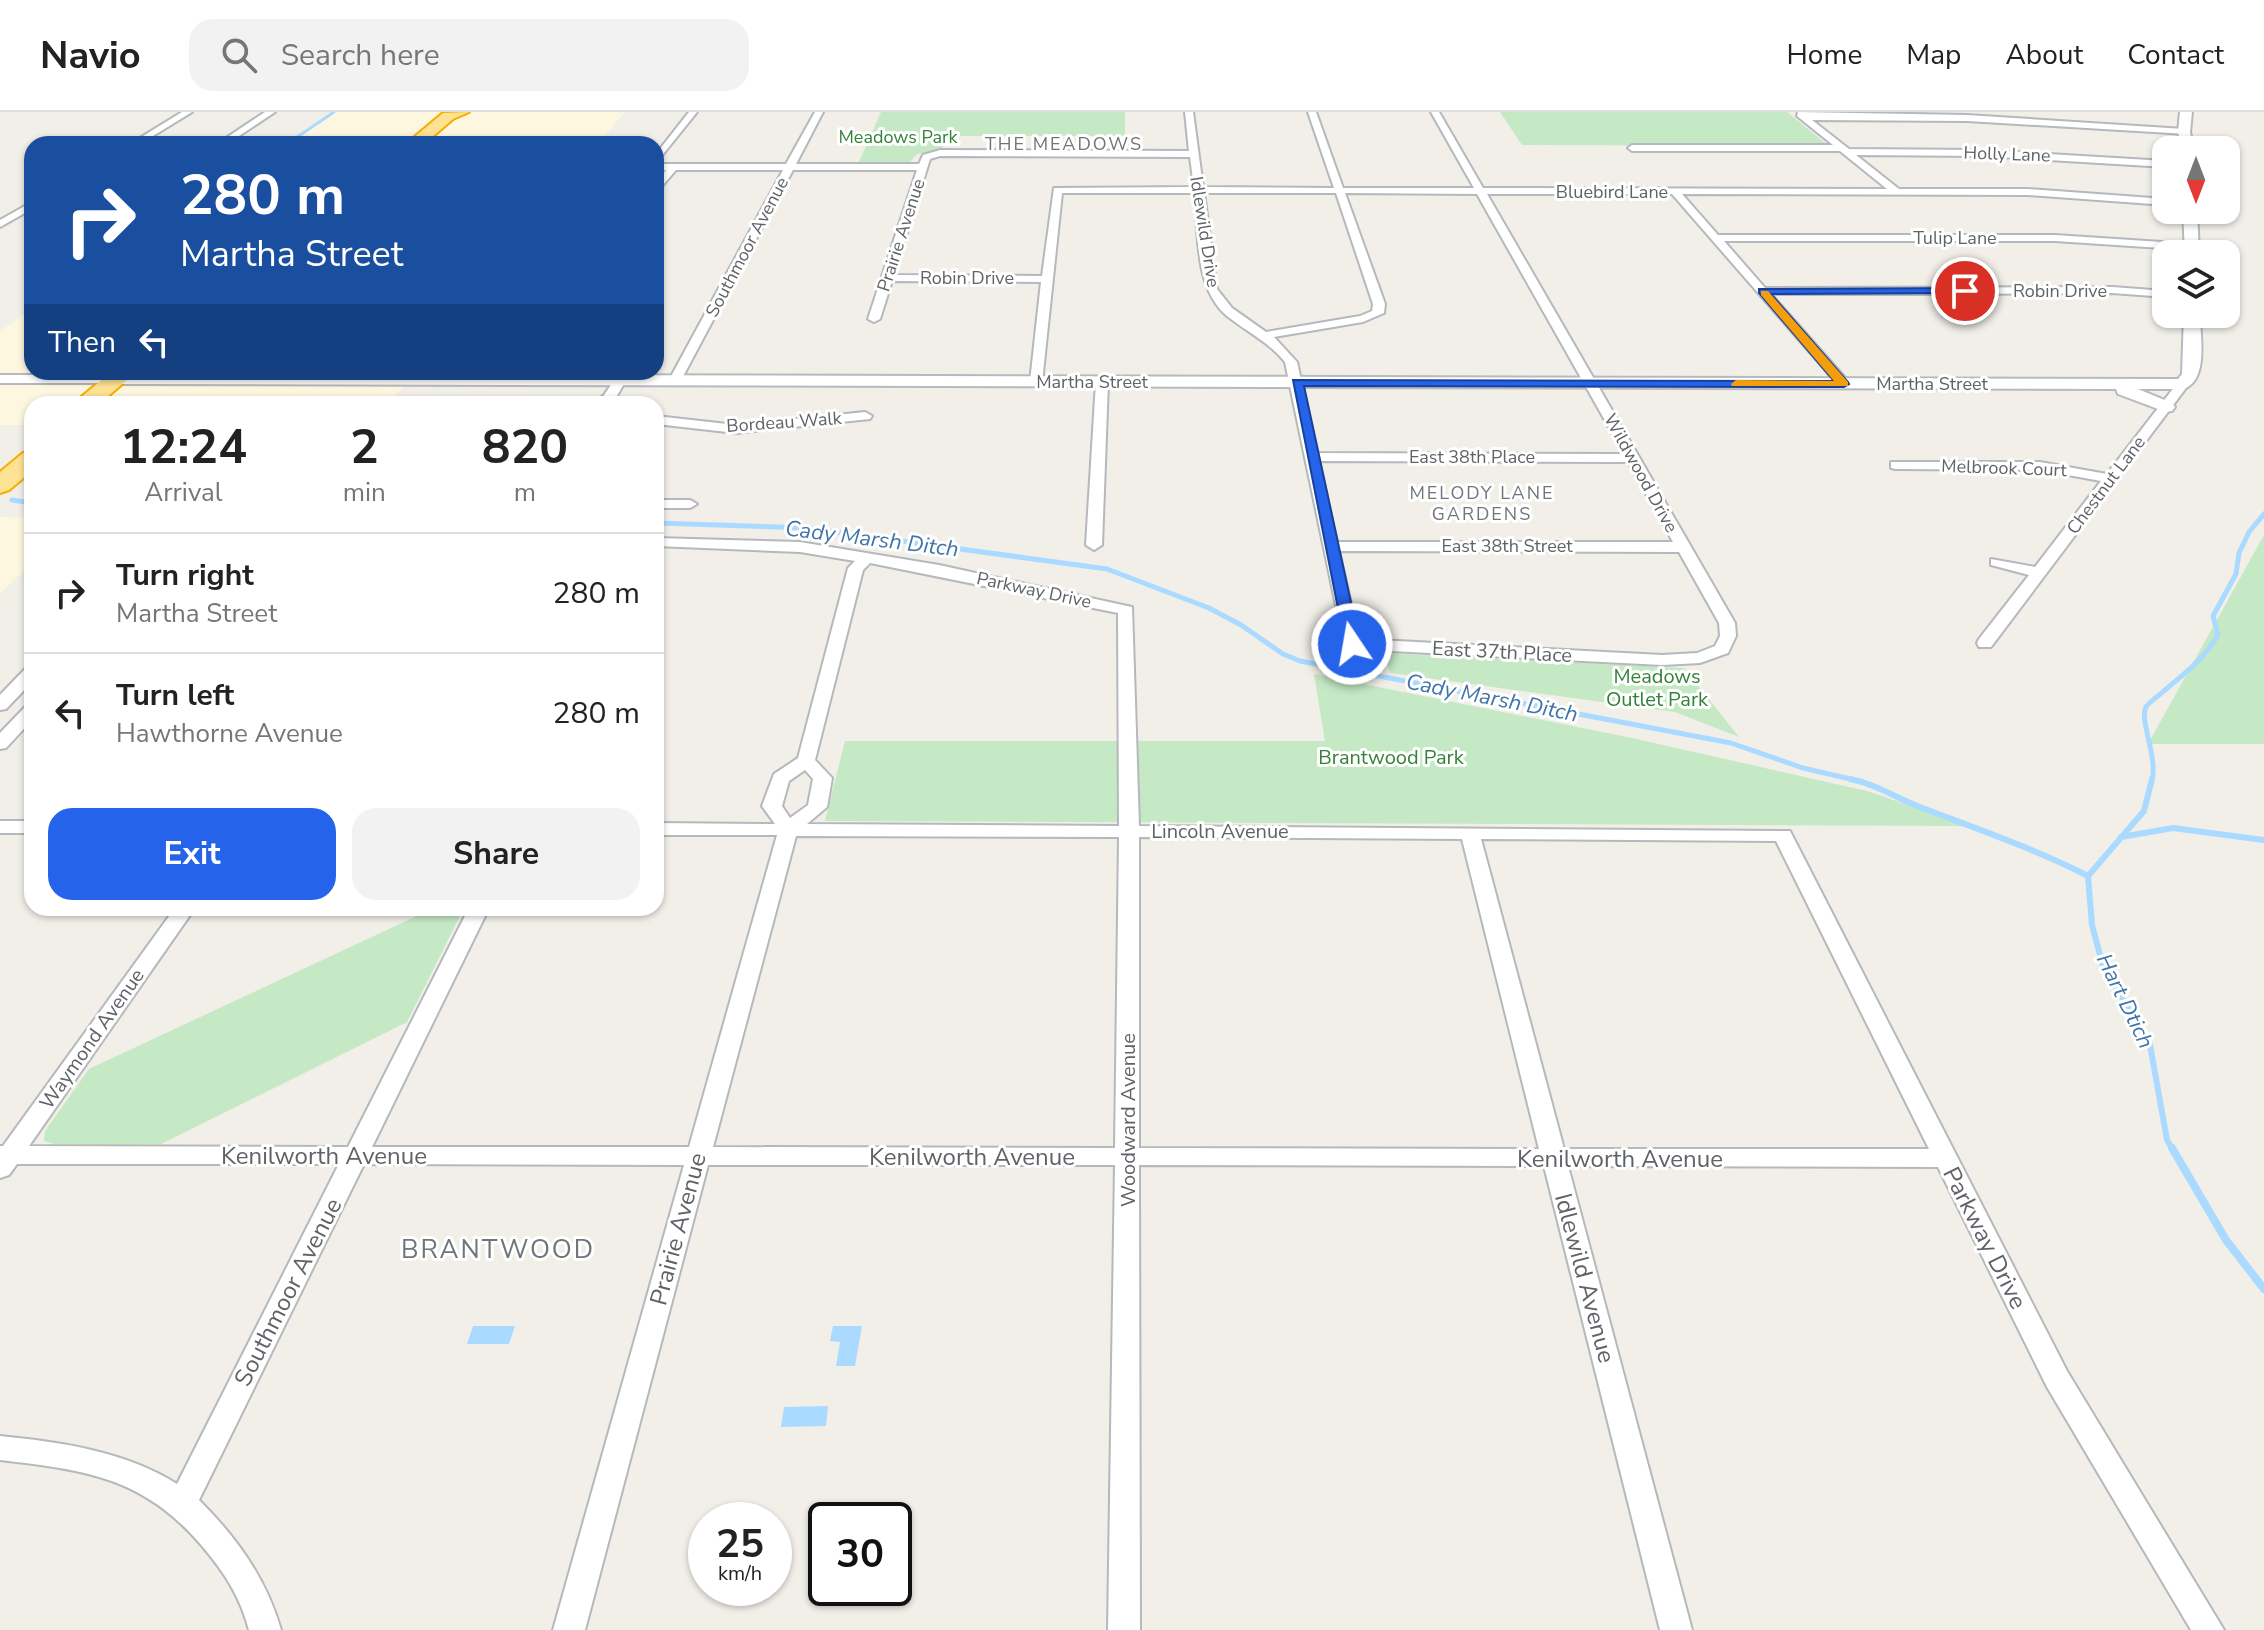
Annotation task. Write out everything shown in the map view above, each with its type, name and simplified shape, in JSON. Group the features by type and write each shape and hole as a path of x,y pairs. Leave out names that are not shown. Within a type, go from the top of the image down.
{"highway":[{"path":"424,136 451,113"},
{"path":"99,396 126,380"},
{"path":"117,396 130,380"},
{"path":"0,485 24,465"}],"street":[{"path":"148,136 188,112"},
{"path":"234,136 271,112"},
{"path":"664,150 693,112"},
{"name":"Southmoor Avenue","path":"674,382 819,112"},
{"name":"Idlewild Drive","path":"1189,112 1211,289 1219,305 1267,335 1291,362 1352,644"},
{"path":"1267,335 1363,319 1378,313 1379,304 1312,112"},
{"name":"Wildwood Drive","path":"1435,112 1727,623 1728,636 1722,649 1700,658"},
{"path":"2185,136 2186,112"},
{"path":"1801,114 1967,118 2184,132"},
{"path":"1801,114 1897,192"},
{"name":"Holly Lane","path":"1632,148 1995,153 2152,163"},
{"name":"Prairie Avenue","path":"874,319 922,167 926,157 931,154 1193,154"},
{"path":"664,167 922,167"},
{"path":"664,179 673,167"},
{"name":"Bluebird Lane","path":"1047,279 1057,190 2028,192 2152,201"},
{"path":"1675,192 1844,384"},
{"path":"0,224 24,210"},
{"name":"Tulip Lane","path":"1718,238 2055,238 2152,246"},
{"name":"Robin Drive","path":"888,278 1047,279"},
{"path":"1036,382 1047,279"},
{"name":"Robin Drive","path":"1762,291 2112,290 2152,293"},
{"path":"1935,291 1968,320"},
{"name":"Chestnut Lane","path":"1985,643 2191,375 2192,328"},
{"name":"Martha Street","path":"0,379 24,378"},
{"name":"Martha Street","path":"568,380 2183,384"},
{"path":"610,396 613,382"},
{"path":"1094,545 1102,382"},
{"path":"2104,384 2166,407"},
{"name":"Bordeau Walk","path":"664,421 736,429 865,416"},
{"name":"East 38th Place","path":"1312,457 1633,458"},
{"name":"Melbrook Court","path":"1896,465 2040,466 2111,479"},
{"path":"664,504 690,504"},
{"name":"Parkway Drive","path":"664,542 800,547 868,557 1126,610"},
{"name":"East 38th Street","path":"1331,546 1683,547"},
{"path":"806,761 823,778 817,807 788,829 772,806 781,778 806,761 856,568 868,557"},
{"path":"1996,562 2039,573"},
{"name":"Woodward Avenue","path":"1124,1630 1129,831 1126,610"},
{"name":"East 37th Place","path":"1352,644 1662,660 1700,658"},
{"path":"0,705 24,680"},
{"path":"0,744 24,718"},
{"path":"0,827 24,827"},
{"name":"Lincoln Avenue","path":"664,829 1783,835"},
{"name":"Prairie Avenue","path":"569,1630 788,829"},
{"name":"Idlewild Avenue","path":"1470,833 1676,1630"},
{"name":"Parkway Drive","path":"1783,835 2057,1379 2208,1630"},
{"name":"Waymond Avenue","path":"3,1160 179,916"},
{"name":"Southmoor Avenue","path":"183,1503 475,916"},
{"name":"Kenilworth Avenue","path":"3,1160 356,1156 1944,1158"},
{"path":"0,1448 76,1459 132,1476 183,1503 241,1568 259,1606 265,1630"}],"shaded area":[{"path":"334,112 625,112 604,136 300,136"},
{"path":"24,314 24,380 409,380 395,396 24,396 24,425 0,425 0,331"},
{"path":"0,517 24,518 24,571 0,594"}],"green space":[{"name":"Meadows Park","path":"881,112 1125,112 1125,136 947,136 942,150 917,154 909,163 858,164"},
{"path":"1500,112 1787,112 1829,146 1522,145"},
{"path":"2264,535 2264,744 2148,744"},
{"name":"Meadows Outlet Park","path":"1385,653 1684,668 1739,737 1675,712 1390,673"},
{"name":"Brantwood Park","path":"1314,674 1632,738 1867,791 1970,826 825,821 845,741 1325,741"},
{"path":"417,916 460,916 407,1022 161,1144 54,1144 44,1141 45,1131 89,1069"}],"water":[{"path":"473,1326 515,1326 509,1344 467,1344"},
{"path":"833,1326 862,1326 855,1366 836,1366 840,1342 830,1341"},
{"path":"828,1406 826,1426 781,1427 784,1407"}],"waterway":[{"path":"299,136 334,112"},
{"name":"Cady Marsh Ditch","path":"12,500 24,502"},
{"name":"Hart Dtich","path":"2152,781 2153,761 2145,721 2146,707 2194,665 2218,635 2213,616 2236,574 2239,553 2249,532 2264,514"},
{"name":"Cady Marsh Ditch","path":"664,523 806,528 1107,569 1209,608 1241,625 1283,654 1300,661 1731,743 1803,768 1859,781"},
{"name":"Cady Marsh Ditch","path":"1850,779 1869,784 2088,876"},
{"name":"Hart Dtich","path":"2122,837 2144,811 2152,779"},
{"path":"2122,837 2173,828 2264,840"},
{"name":"Hart Dtich","path":"2088,876 2122,837"},
{"name":"Hart Dtich","path":"2088,876 2092,925 2103,966 2150,1045 2167,1140 2173,1150"},
{"name":"Hart Dtich","path":"2172,1148 2226,1240 2264,1289"}],"slow traffic":[{"path":"1736,384 1844,384 1764,293"}],"district":[{"name":"THE MEADOWS","path":"1064,144"},
{"name":"MELODY LANE GARDENS","path":"1482,503"},
{"name":"BRANTWOOD","path":"498,1249"}],"route":[{"path":"1352,644 1297,382 1844,384 1762,291 1965,291"}]}
